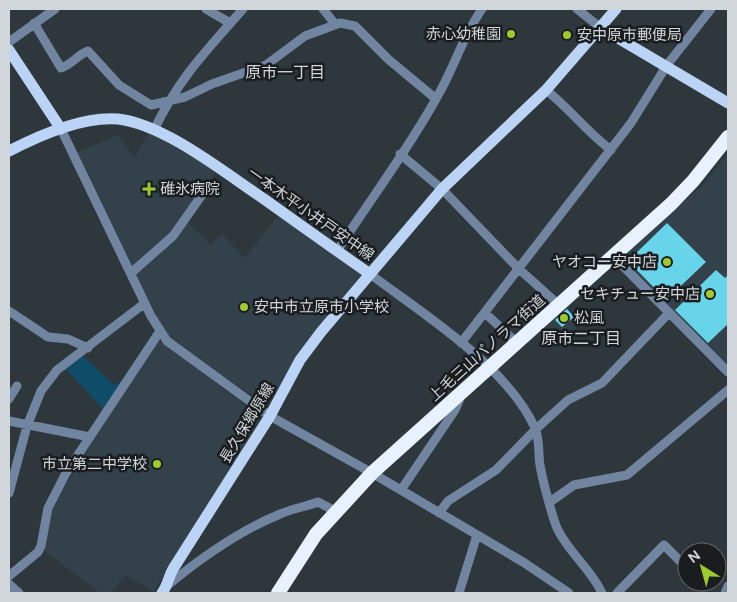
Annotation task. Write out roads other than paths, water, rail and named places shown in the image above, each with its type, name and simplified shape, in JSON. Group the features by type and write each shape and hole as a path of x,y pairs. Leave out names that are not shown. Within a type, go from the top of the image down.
{"highway":[{"name":"上毛三山パノラマ街道","path":"278,593 302,553 335,511 372,473 694,181 728,136"}],"main road":[{"name":"一本木平小井戸安中線","path":"9,151 61,129 104,119 130,122 154,130 219,168 370,274 442,189 546,90 616,9"},
{"path":"601,28 617,39 667,65 728,103"},
{"path":"9,50 61,129"},
{"name":"長久保郷原線","path":"165,589 173,569 270,416 300,360 370,274"}],"street":[{"path":"9,42 55,9"},
{"path":"206,9 230,23"},
{"path":"154,130 167,103 184,76 243,9"},
{"path":"324,9 335,24"},
{"path":"337,251 436,99 452,70 473,22 482,9"},
{"path":"577,9 601,28"},
{"path":"461,343 611,150 631,123 667,65 710,9"},
{"path":"34,23 61,68 73,65 81,54 88,51 119,84 151,105 167,103 185,97 212,84 266,65 305,36 335,24 355,26 388,59 436,99"},
{"path":"546,90 565,105 597,139 611,150"},
{"path":"61,129 145,303 167,341 270,416 401,490 569,593"},
{"path":"400,154 442,189 519,270 559,305"},
{"path":"131,273 173,236 204,192"},
{"path":"613,256 668,314 709,350 728,372"},
{"path":"370,274 490,367 520,403 536,429 540,467 557,528 598,584 602,593"},
{"path":"9,493 28,426 47,381 56,370 88,348 118,322 145,303"},
{"path":"9,311 48,337 68,339 88,348"},
{"path":"485,313 517,343"},
{"path":"439,513 448,501 496,470 536,429 568,400 602,383 668,314"},
{"path":"9,576 38,552 41,546 48,508 66,473 160,331"},
{"path":"9,399 16,386"},
{"path":"550,502 574,485 627,475 728,390"},
{"path":"401,490 455,410 459,401 455,398"},
{"path":"9,421 90,437"},
{"path":"165,589 201,558 234,536 279,514 318,502 335,511"},
{"path":"462,592 477,536"},
{"path":"618,593 664,545 677,558"},
{"path":"9,584 19,593"},
{"path":"725,593 728,586"}],"place":[{"name":"赤心幼稚園","path":"511,34"},
{"name":"安中原市郵便局","path":"567,35"},
{"name":"碓氷病院","path":"149,189"},
{"name":"ヤオコー安中店","path":"667,262"},
{"name":"セキチュー安中店","path":"710,294"},
{"name":"安中市立原市小学校","path":"244,307"},
{"name":"松風","path":"564,318"},
{"name":"市立第二中学校","path":"157,464"}],"district":[{"name":"原市一丁目","path":"285,72"},
{"name":"原市二丁目","path":"581,338"}]}
